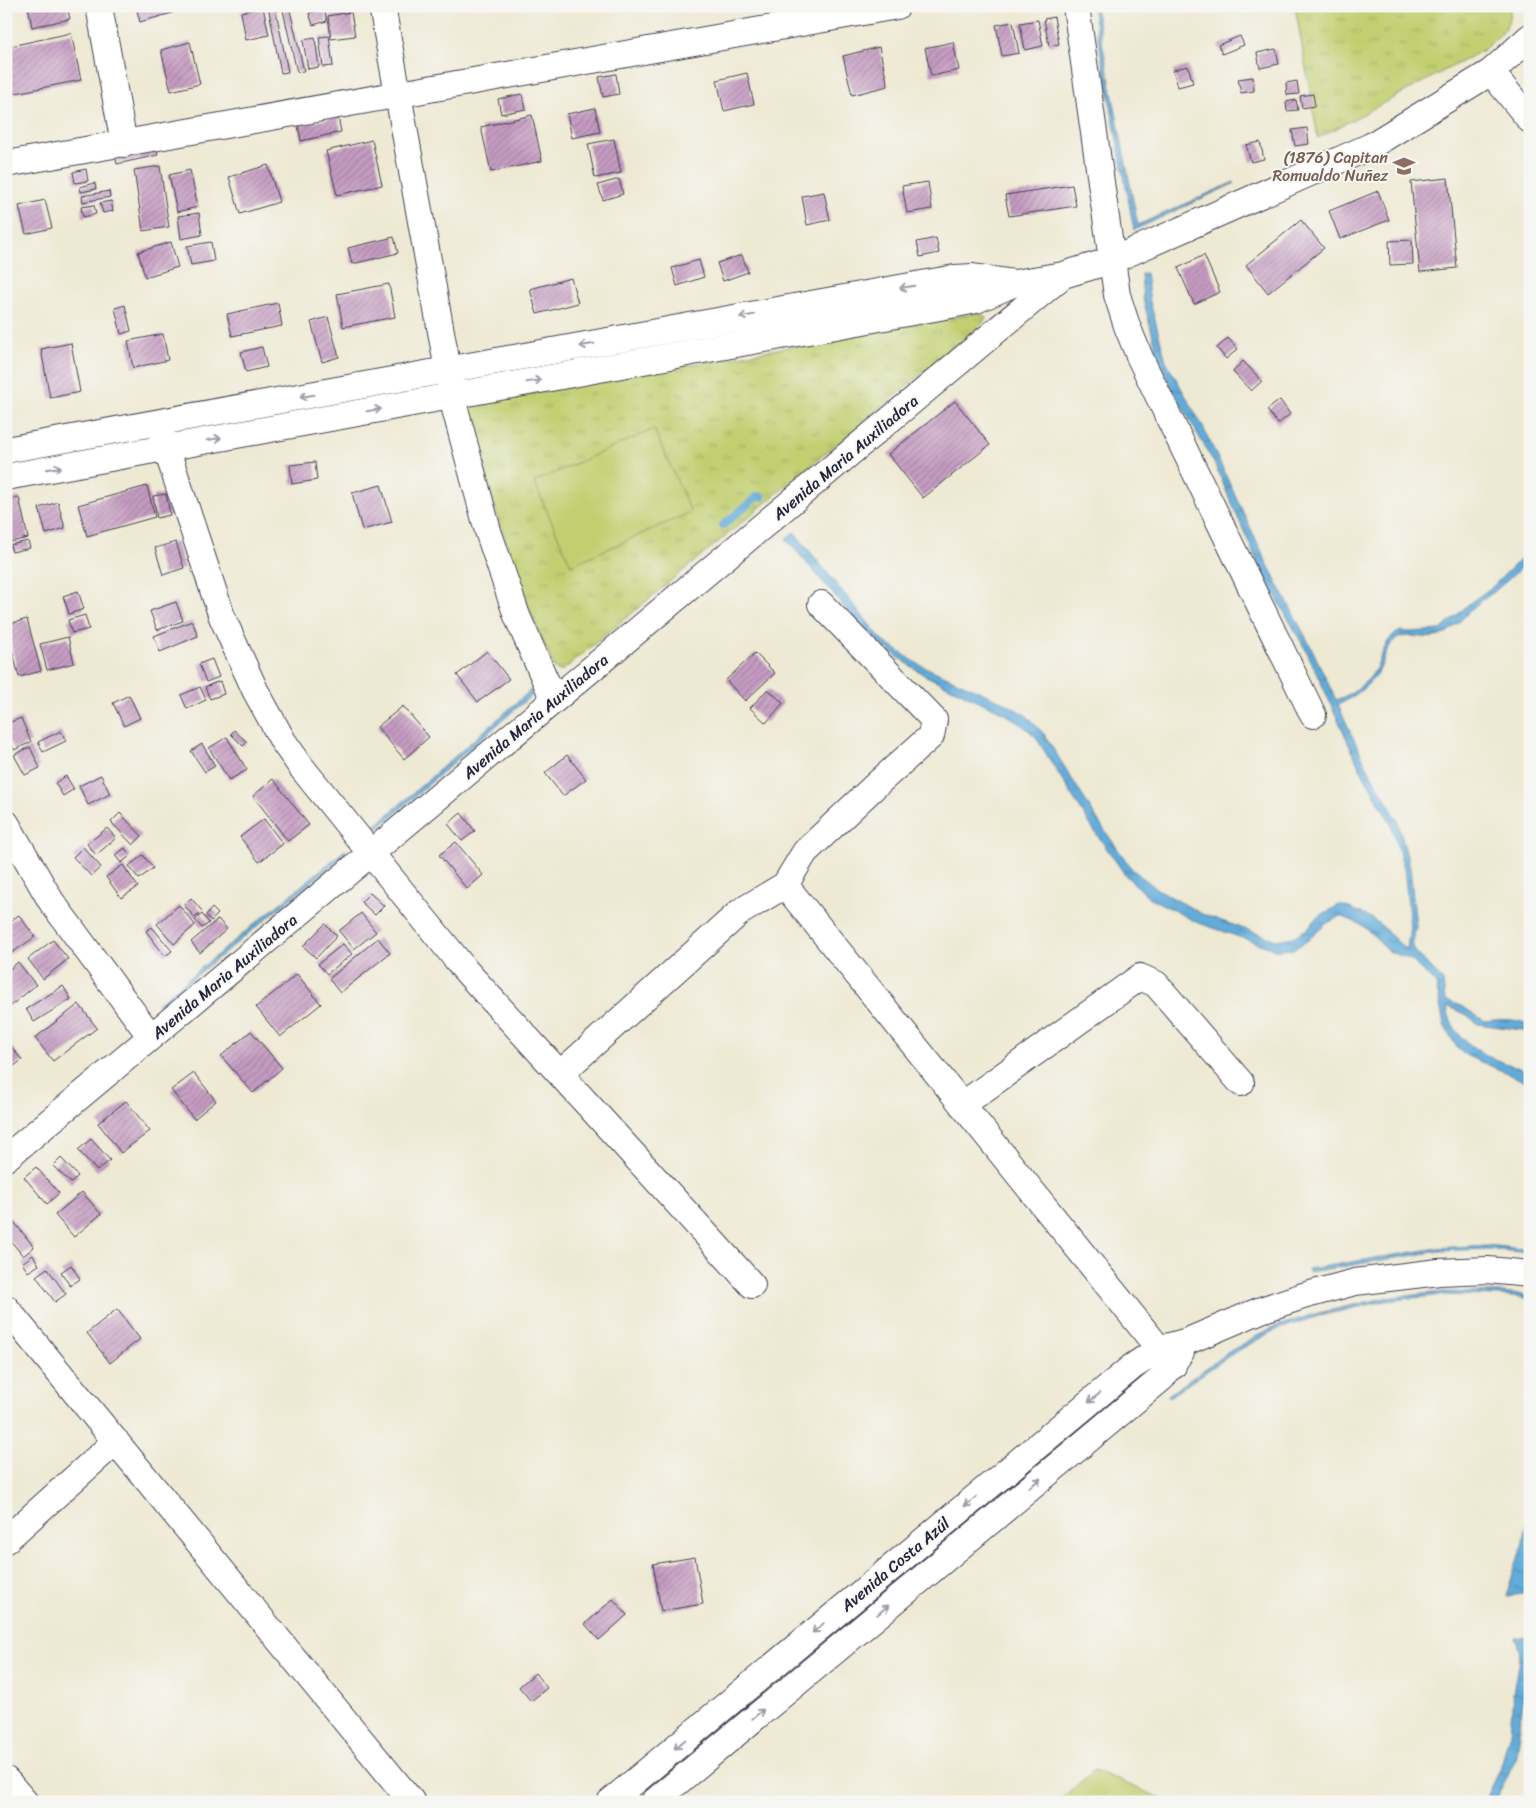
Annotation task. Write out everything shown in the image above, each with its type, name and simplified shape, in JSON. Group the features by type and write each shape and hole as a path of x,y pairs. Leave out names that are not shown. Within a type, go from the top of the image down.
{"street":[{"path":"99,6 124,144"},
{"path":"382,6 452,396 488,531 517,616 554,700"},
{"path":"6,164 896,6"},
{"path":"1076,6 1118,295 1127,326 1140,358 1313,715"},
{"path":"6,477 956,304 976,300 1015,283 1063,275 1113,260 1371,146 1491,72 1530,37"},
{"path":"1491,72 1530,120"},
{"name":"Avenida Maria Auxiliadora","path":"6,1158 1063,275"},
{"path":"6,450 955,278 1015,283"},
{"path":"158,423 222,617 283,742 370,854 466,971 752,1285"},
{"path":"560,1074 740,912 785,885 805,852 878,783 932,736 934,720 821,604"},
{"path":"6,823 51,901 151,1037"},
{"path":"785,885 1166,1357"},
{"path":"962,1105 1140,977 1156,984 1241,1083"},
{"name":"Avenida Costa Azúl","path":"610,1802 1132,1367 1166,1357 1188,1342 1261,1310 1355,1282 1440,1272 1488,1270 1530,1274"},
{"path":"6,1308 412,1802"},
{"name":"Avenida Costa Azúl","path":"654,1802 1162,1378 1166,1357"},
{"path":"6,1540 116,1441"},
{"path":"709,1719 727,1741"},
{"path":"6,1780 26,1802"}],"green space":[{"path":"1295,6 1510,6 1510,13 1506,26 1483,50 1318,138"},
{"path":"977,313 984,315 986,318 982,324 563,670 559,671 554,667 530,611 499,522 469,409 477,403"},
{"path":"654,429 691,512 571,565 534,482"},
{"path":"1157,1365 741,1714 734,1714 1137,1372"},
{"path":"1094,1770 1170,1802 1058,1802"}],"water":[{"path":"1092,6 1095,6 1138,225 1235,183 1134,230"},
{"path":"1146,273 1150,302 1166,361 1202,425 1268,565 1313,651 1336,700 1352,693 1369,679 1393,635 1401,631 1441,630 1471,602 1492,587 1530,550 1530,558 1516,572 1444,634 1432,637 1407,636 1395,640 1371,682 1355,695 1338,705 1366,765 1397,819 1410,867 1416,927 1412,943 1415,951 1443,981 1445,1000 1463,1007 1485,1021 1508,1020 1530,1025 1530,1031 1478,1024 1467,1015 1447,1006 1450,1020 1466,1042 1490,1057 1530,1071 1530,1085 1512,1075 1467,1056 1456,1046 1444,1025 1436,984 1411,960 1386,950 1362,925 1341,916 1327,923 1307,941 1293,949 1277,950 1196,922 1150,898 1126,876 1093,829 1035,736 1004,713 924,675 872,639 786,539 794,532 883,641 918,664 1004,702 1027,716 1044,734 1100,824 1132,869 1157,889 1202,914 1276,940 1293,937 1307,929 1316,918 1339,905 1373,919 1407,949 1410,925 1404,868 1390,822 1360,768 1308,654 1261,570 1214,463 1170,385 1160,363 1143,299 1141,274"},
{"path":"531,690 534,693 369,836 367,833"},
{"path":"345,850 347,853 159,1006 157,1004"},
{"path":"1487,1245 1530,1250 1530,1253 1487,1249 1439,1251 1309,1272 1308,1269 1438,1248"},
{"path":"1442,1292 1503,1293 1530,1296 1530,1299 1503,1296 1442,1295 1385,1301 1319,1316 1273,1331 1229,1356 1169,1397 1168,1395 1227,1353 1271,1328 1318,1313 1385,1298"},
{"path":"1530,1507 1530,1582 1524,1594 1506,1596 1525,1536"},
{"path":"1515,1637 1529,1638 1529,1656 1515,1760 1495,1802 1485,1802 1500,1768 1510,1733 1513,1693 1520,1654"}],"building":[{"path":"28,6 67,6 70,19 32,27"},
{"path":"136,6 170,6 172,13 140,22"},
{"path":"268,6 275,6 288,72 281,73"},
{"path":"282,6 289,6 304,71 297,72"},
{"path":"263,7 269,35 246,40 241,12"},
{"path":"324,9 327,21 313,25 309,13"},
{"path":"351,12 355,36 331,39 328,16"},
{"path":"1054,17 1059,44 1049,46 1044,19"},
{"path":"1038,20 1043,46 1025,50 1020,23"},
{"path":"1013,22 1019,53 1002,56 996,25"},
{"path":"71,33 81,80 6,95 6,47"},
{"path":"329,36 333,66 323,67 319,37"},
{"path":"1240,36 1244,45 1222,54 1218,45"},
{"path":"315,38 319,67 308,69 303,40"},
{"path":"190,42 200,84 171,91 161,50"},
{"path":"953,42 959,70 931,76 925,48"},
{"path":"879,47 888,86 852,95 843,56"},
{"path":"1276,49 1279,64 1260,68 1257,53"},
{"path":"1188,66 1193,83 1178,87 1173,70"},
{"path":"747,73 754,104 724,111 717,80"},
{"path":"616,74 619,94 603,97 599,77"},
{"path":"1253,77 1254,91 1241,93 1238,79"},
{"path":"1297,81 1299,94 1287,95 1286,83"},
{"path":"522,94 526,109 501,114 498,99"},
{"path":"1313,94 1315,106 1302,108 1300,96"},
{"path":"1296,100 1298,110 1287,111 1286,102"},
{"path":"595,108 600,132 572,138 567,114"},
{"path":"532,115 542,161 491,172 481,127"},
{"path":"338,117 341,132 301,141 298,125"},
{"path":"1307,128 1309,144 1295,146 1292,130"},
{"path":"614,139 621,173 595,178 588,144"},
{"path":"372,140 382,185 337,195 326,151"},
{"path":"155,142 158,155 117,164 114,151"},
{"path":"1260,142 1264,159 1251,162 1246,145"},
{"path":"268,165 279,202 240,214 229,177"},
{"path":"160,166 169,227 143,231 134,170"},
{"path":"86,169 88,181 75,183 73,172"},
{"path":"190,170 198,207 177,212 169,175"},
{"path":"1448,178 1457,268 1420,272 1411,182"},
{"path":"619,179 623,194 603,200 598,185"},
{"path":"928,182 932,209 907,213 902,186"},
{"path":"95,183 96,189 81,192 80,187"},
{"path":"1072,185 1076,206 1009,216 1005,195"},
{"path":"109,191 110,197 83,202 82,196"},
{"path":"1378,191 1389,220 1340,239 1329,211"},
{"path":"824,192 830,220 807,225 802,196"},
{"path":"45,200 52,228 26,234 19,206"},
{"path":"111,201 113,211 103,213 100,203"},
{"path":"94,205 96,214 83,217 81,207"},
{"path":"199,213 202,235 181,239 178,216"},
{"path":"1301,220 1324,248 1268,293 1246,265"},
{"path":"394,237 398,253 352,264 348,248"},
{"path":"936,238 939,253 920,257 917,242"},
{"path":"1412,240 1413,264 1390,265 1389,241"},
{"path":"171,242 178,267 145,277 138,252"},
{"path":"211,242 214,261 191,265 187,246"},
{"path":"742,255 748,272 723,281 717,263"},
{"path":"1204,255 1220,292 1194,304 1178,268"},
{"path":"699,260 704,277 677,286 672,268"},
{"path":"571,278 578,303 537,314 530,289"},
{"path":"389,284 395,317 343,327 337,294"},
{"path":"278,303 282,326 232,336 227,314"},
{"path":"125,305 131,331 121,334 115,308"},
{"path":"328,317 339,357 322,362 311,322"},
{"path":"163,334 168,360 133,368 128,341"},
{"path":"1228,338 1238,349 1226,359 1217,348"},
{"path":"71,343 80,392 50,398 41,349"},
{"path":"262,347 267,367 246,372 241,352"},
{"path":"1243,361 1262,381 1251,391 1233,372"},
{"path":"1280,400 1290,414 1278,424 1267,410"},
{"path":"955,401 990,445 923,498 888,454"},
{"path":"315,462 317,480 292,484 290,465"},
{"path":"381,485 392,522 362,530 352,493"},
{"path":"147,486 155,517 87,536 78,505"},
{"path":"166,494 170,515 157,518 153,496"},
{"path":"19,497 28,538 10,542 6,526 6,500"},
{"path":"58,502 65,528 46,534 39,508"},
{"path":"28,541 30,548 12,552 10,545"},
{"path":"176,542 184,568 163,575 155,548"},
{"path":"78,591 84,609 69,614 63,596"},
{"path":"176,602 183,621 157,630 150,611"},
{"path":"85,615 89,629 72,633 68,620"},
{"path":"27,619 41,671 19,677 6,625"},
{"path":"192,621 198,636 160,652 154,636"},
{"path":"68,637 74,663 47,670 40,644"},
{"path":"487,651 509,679 478,702 457,675"},
{"path":"755,653 775,673 745,701 726,680"},
{"path":"212,659 219,677 206,682 199,664"},
{"path":"220,681 224,694 210,699 205,687"},
{"path":"200,687 206,700 187,709 181,695"},
{"path":"768,689 783,703 766,723 750,708"},
{"path":"129,695 140,718 124,726 113,703"},
{"path":"403,706 429,737 404,759 377,727"},
{"path":"21,718 31,742 14,750 6,733 6,724"},
{"path":"234,730 247,742 243,746 231,734"},
{"path":"61,731 66,741 43,752 38,742"},
{"path":"227,737 247,770 229,780 209,748"},
{"path":"202,744 215,766 205,772 191,751"},
{"path":"30,747 40,768 25,775 14,755"},
{"path":"567,755 586,779 563,796 545,773"},
{"path":"101,775 110,794 88,805 79,786"},
{"path":"66,776 74,789 63,796 55,783"},
{"path":"273,779 309,825 288,841 253,796"},
{"path":"120,813 142,836 133,845 111,822"},
{"path":"461,813 475,831 462,841 448,824"},
{"path":"264,819 283,844 259,862 240,837"},
{"path":"107,828 116,838 96,855 87,844"},
{"path":"456,842 483,875 467,889 439,855"},
{"path":"83,847 101,867 91,876 73,857"},
{"path":"125,848 130,856 121,863 115,855"},
{"path":"143,855 153,868 139,879 129,866"},
{"path":"123,865 138,887 121,898 106,877"},
{"path":"370,893 384,906 375,915 361,902"},
{"path":"191,898 202,911 195,918 184,905"},
{"path":"179,905 195,925 174,944 157,924"},
{"path":"212,908 218,914 211,921 206,915"},
{"path":"361,913 376,932 354,949 339,931"},
{"path":"202,914 209,923 202,928 195,920"},
{"path":"19,915 35,937 6,957 6,924"},
{"path":"218,919 227,929 200,953 191,942"},
{"path":"325,924 337,936 316,958 303,946"},
{"path":"152,927 172,951 165,956 146,931"},
{"path":"378,938 390,953 340,993 329,979"},
{"path":"53,940 68,959 43,979 28,959"},
{"path":"343,944 352,954 327,974 318,964"},
{"path":"18,962 36,985 8,1008 6,1006 6,972"},
{"path":"297,974 321,1004 280,1037 256,1007"},
{"path":"63,986 71,999 34,1022 26,1009"},
{"path":"79,1004 97,1028 53,1061 35,1038"},
{"path":"251,1031 282,1068 253,1093 221,1056"},
{"path":"6,1040 22,1060 6,1072"},
{"path":"194,1073 216,1101 194,1119 171,1090"},
{"path":"126,1101 150,1131 121,1153 98,1123"},
{"path":"91,1139 110,1160 97,1171 78,1150"},
{"path":"61,1158 78,1176 71,1183 53,1166"},
{"path":"36,1167 59,1193 47,1204 24,1177"},
{"path":"82,1192 101,1214 74,1237 55,1215"},
{"path":"10,1217 34,1247 23,1256 6,1235 6,1220"},
{"path":"33,1255 39,1265 28,1272 22,1263"},
{"path":"71,1265 80,1279 70,1286 61,1272"},
{"path":"47,1268 66,1294 55,1302 36,1276"},
{"path":"117,1309 140,1339 110,1363 87,1333"},
{"path":"695,1557 703,1604 661,1611 653,1564"},
{"path":"613,1599 627,1615 599,1640 585,1624"},
{"path":"535,1673 547,1688 531,1701 519,1687"}],"waterway":[{"path":"723,525 758,496 762,497"}],"place":[{"name":"(1876) Capitan Romualdo Nuñez","path":"1404,166"}]}
